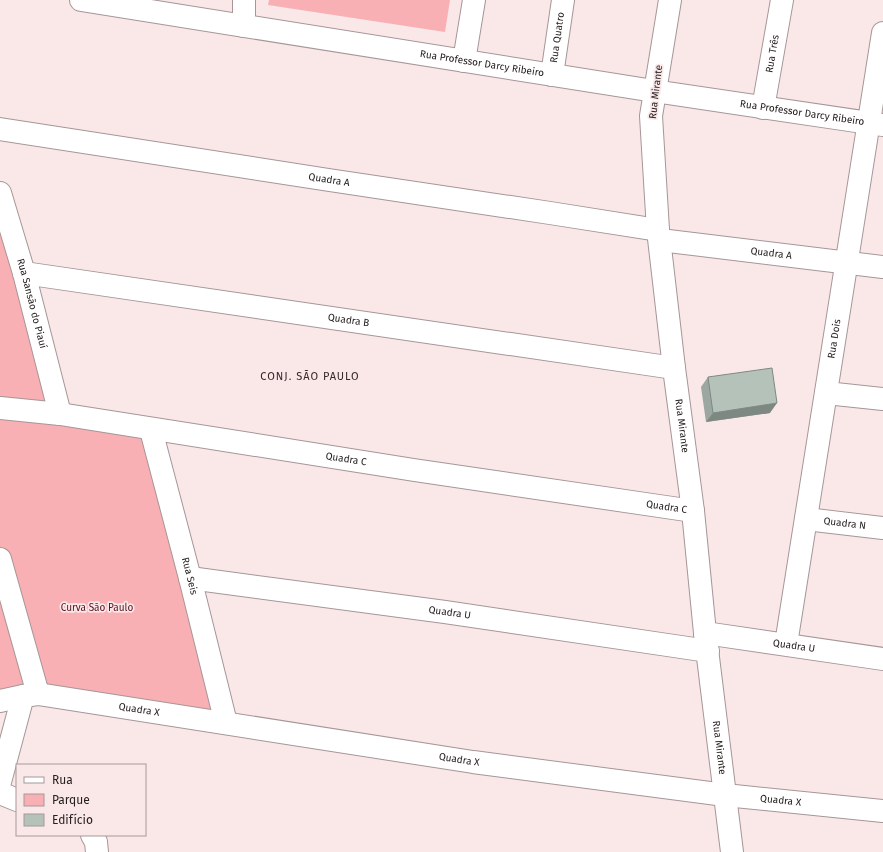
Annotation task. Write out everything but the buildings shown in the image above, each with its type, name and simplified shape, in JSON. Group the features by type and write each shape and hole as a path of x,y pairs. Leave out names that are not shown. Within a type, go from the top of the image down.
{"street":[{"name":"Rua Professor Darcy Ribeiro","path":"81,0 654,92 876,124"},
{"path":"244,0 244,26"},
{"path":"464,61 474,0"},
{"name":"Rua Quatro","path":"552,75 563,0"},
{"name":"Rua Mirante","path":"670,0 651,116 659,235 674,368 693,511 706,642 732,852"},
{"name":"Rua Três","path":"763,108 782,0"},
{"name":"Rua Dois","path":"786,644 846,262 876,124 883,33"},
{"name":"Quadra A","path":"0,129 550,212 659,235 883,267"},
{"name":"Rua Sansão do Piauí","path":"0,193 24,273 60,414"},
{"name":"Quadra B","path":"24,273 674,368"},
{"path":"826,393 883,399"},
{"name":"Quadra C","path":"0,408 60,414 151,430 693,511"},
{"name":"Rua Seis","path":"151,430 190,578 226,724"},
{"name":"Quadra N","path":"806,519 883,528"},
{"path":"0,559 31,695 0,782"},
{"name":"Quadra U","path":"190,578 445,612 706,642 786,644 883,659"},
{"path":"0,701 31,695"},
{"name":"Quadra X","path":"31,695 473,762 725,795 883,811"},
{"path":"0,793 16,800"},
{"path":"93,836 96,842 97,852"}],"green space":[{"path":"269,0 450,0 445,32 268,5"},
{"name":"Curva São Paulo","path":"0,197 60,414 151,430 226,723 0,701"}],"district":[{"name":"CONJ. SÃO PAULO","path":"310,376"}]}
